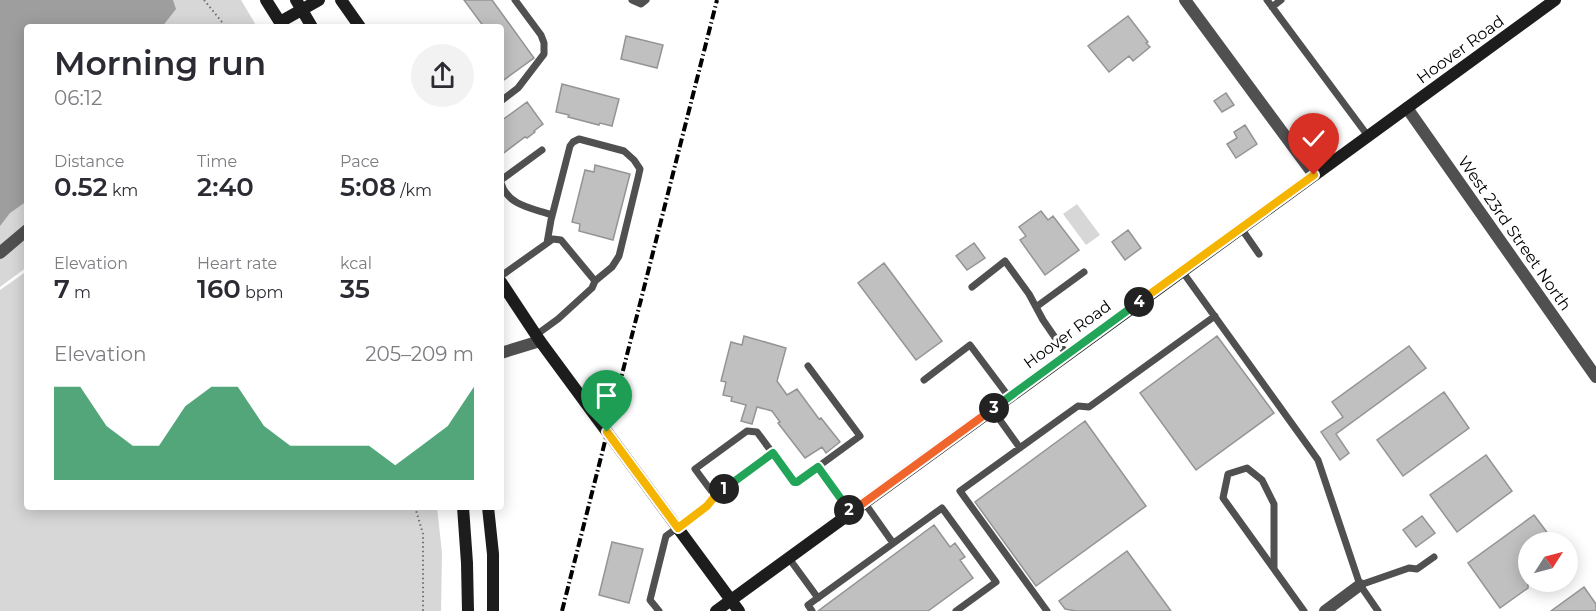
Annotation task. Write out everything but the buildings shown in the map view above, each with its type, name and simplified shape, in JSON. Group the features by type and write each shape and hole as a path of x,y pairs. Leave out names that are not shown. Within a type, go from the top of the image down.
{"street":[{"path":"266,0 281,24"},
{"path":"283,24 299,5 319,0"},
{"path":"341,0 358,24"},
{"name":"Hoover Road","path":"716,611 1555,0"},
{"path":"1190,2 1314,175"},
{"path":"299,5 310,24"},
{"name":"West 23rd Street North","path":"1407,108 1596,377"},
{"path":"0,253 24,233"},
{"path":"504,287 538,338 739,611"},
{"path":"504,352 538,338"},
{"path":"463,510 468,611"},
{"path":"488,510 493,611"},
{"path":"1324,611 1360,585"}],"lane":[{"path":"504,99 518,88 543,54 544,43 541,35 515,0"},
{"path":"632,0 641,4 646,0"},
{"path":"1281,0 1270,3 1368,136"},
{"path":"538,338 592,288 595,281 612,267 619,256 640,169 634,160 624,151 579,140 573,142 552,215 547,243"},
{"path":"504,180 542,150"},
{"path":"504,188 509,198 515,203 552,215"},
{"path":"1241,228 1260,254"},
{"path":"504,274 553,239 561,240 595,281"},
{"path":"972,287 1005,261 1029,294 1043,320 1067,355"},
{"path":"1182,271 1318,460 1360,585 1378,611"},
{"path":"1036,307 1084,272"},
{"path":"1047,611 960,491 1078,406 1089,408 1215,316"},
{"path":"924,380 970,345 1009,397"},
{"path":"715,496 695,469 747,431 757,432 794,482 860,436 808,366"},
{"path":"992,409 1020,448"},
{"path":"658,611 650,600 666,536 773,453"},
{"path":"818,467 851,512"},
{"path":"1274,568 1274,504 1262,480 1247,468 1228,474 1223,498 1304,611"},
{"path":"864,502 893,543"},
{"path":"812,611 808,605 942,508 996,582 956,611"},
{"path":"788,557 818,598"},
{"path":"1360,585 1409,568 1417,569 1434,557"}],"path":[{"path":"204,0 224,24"},
{"path":"416,510 423,534 423,611"}],"shaded area":[{"path":"0,0 241,0 255,24 24,24 24,269 0,287"},
{"path":"0,0 173,0 176,9 164,24 24,24 24,203 10,213 0,226"},
{"path":"1077,204 1100,235 1086,245 1063,214"},
{"path":"24,273 24,510 437,510 442,553 441,611 0,611 0,290"}],"railway":[{"path":"562,611 717,0"}],"route":[{"path":"607,432 678,528 707,506 715,496 773,453 794,482 818,467 851,512 1314,175"}]}
